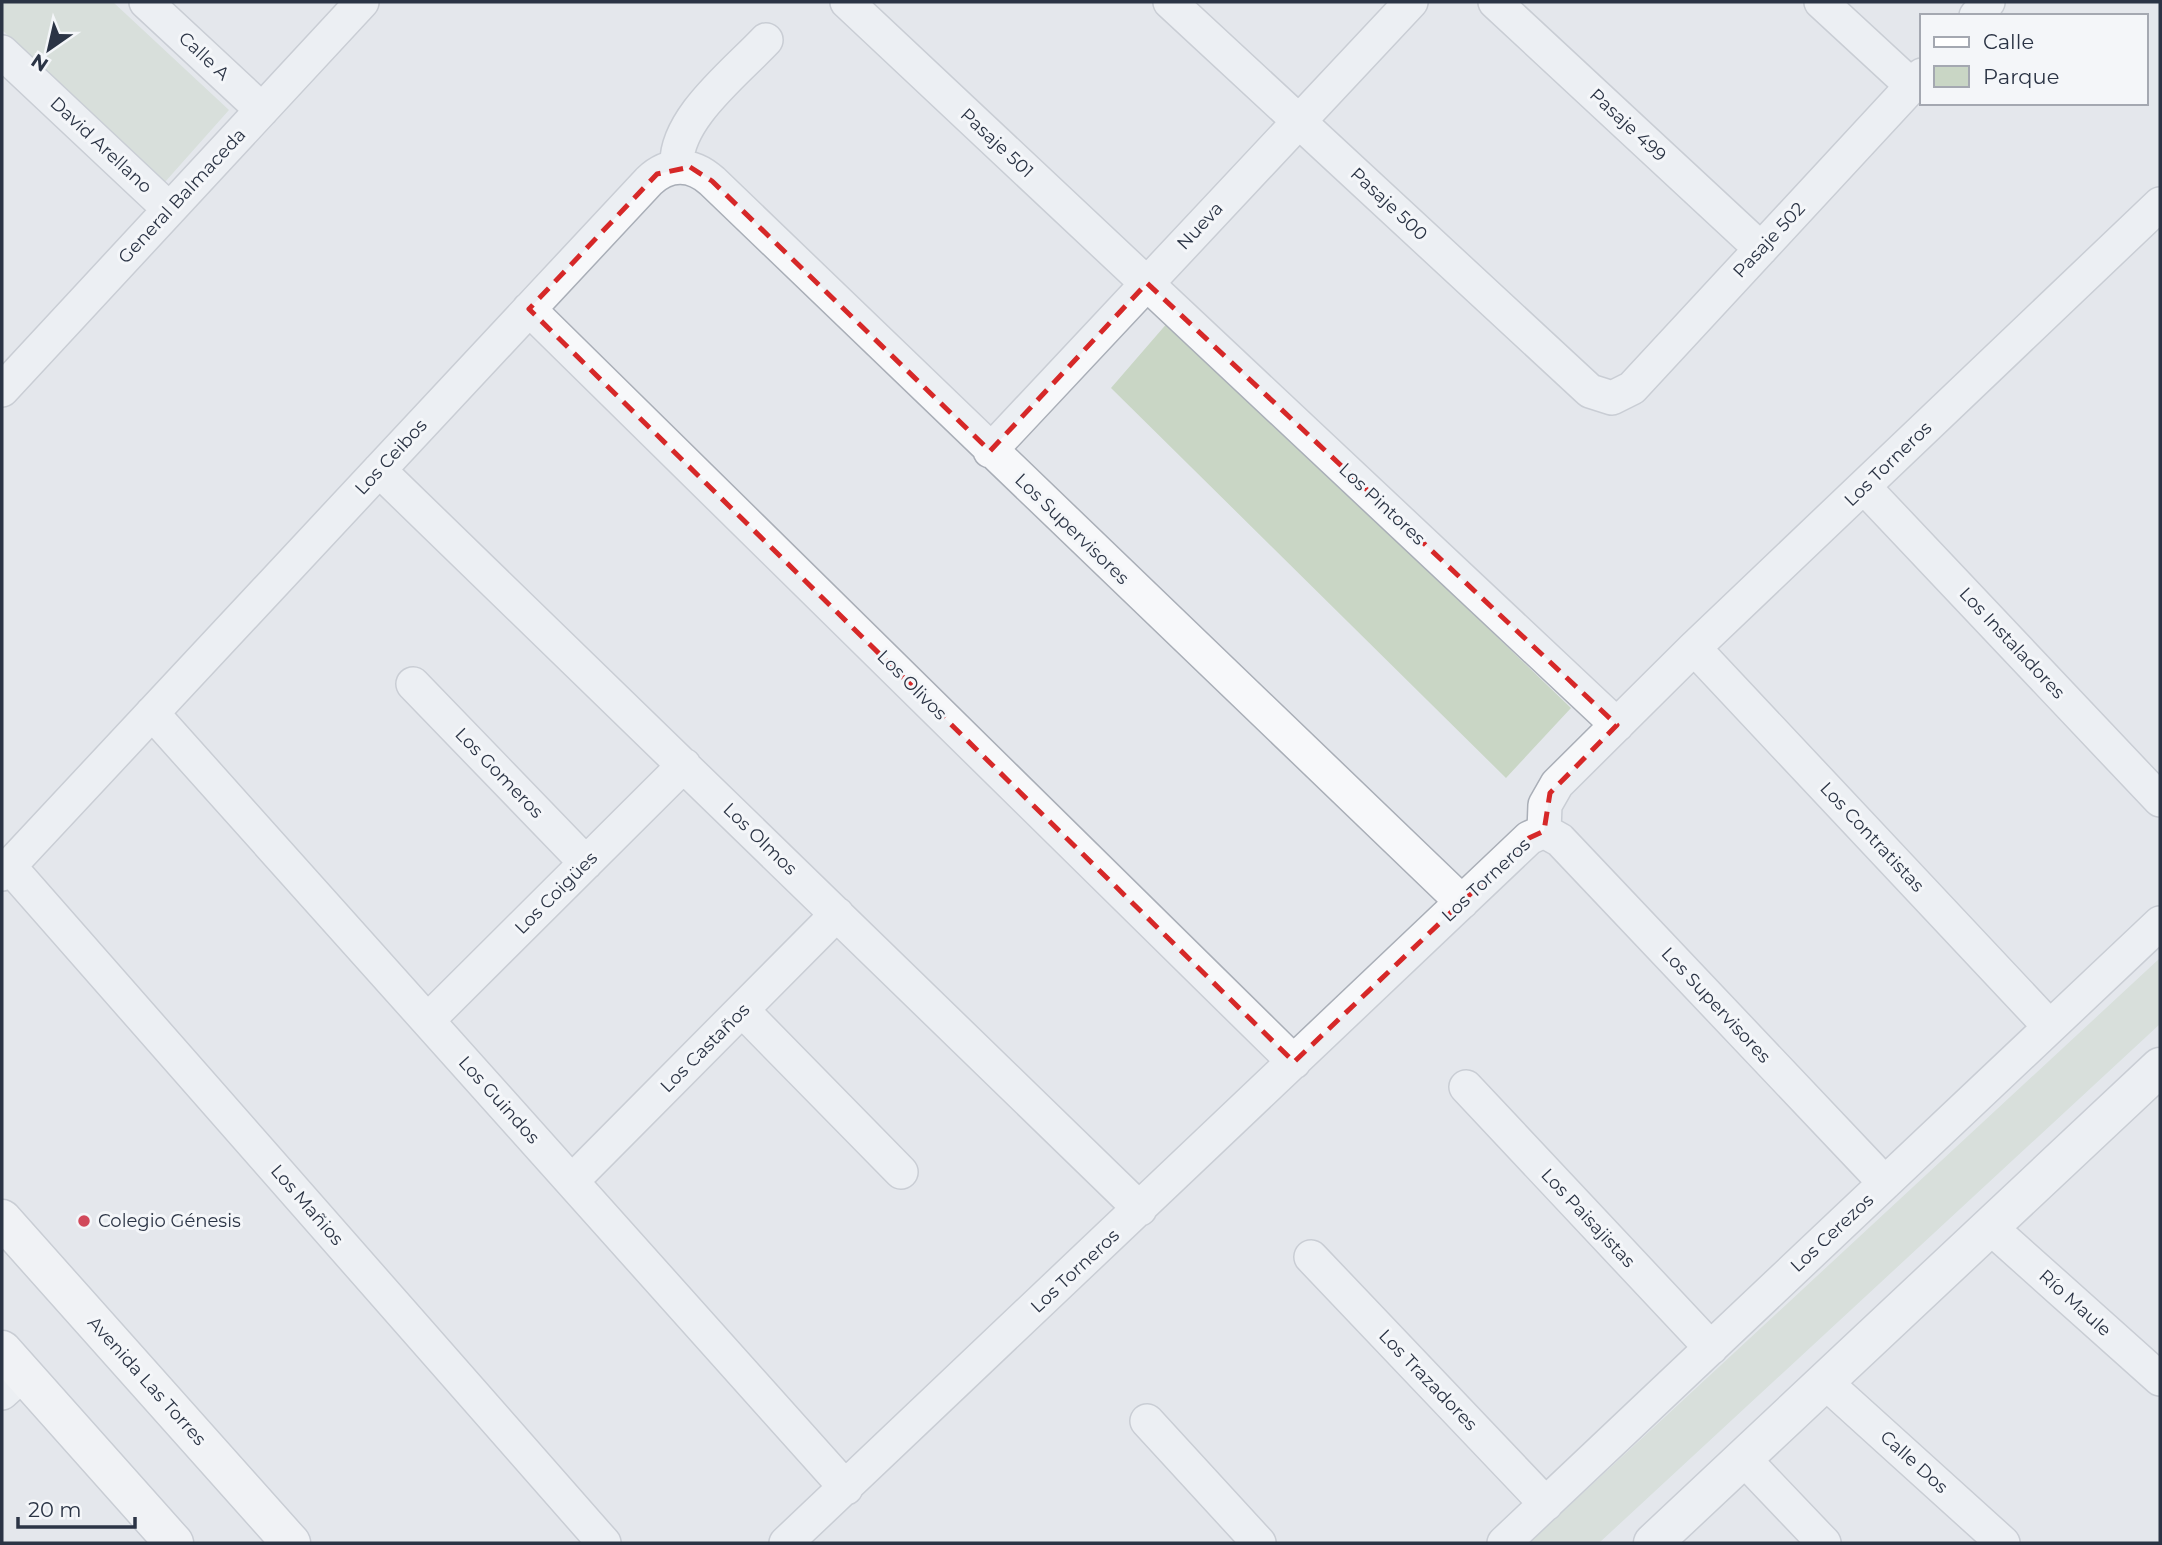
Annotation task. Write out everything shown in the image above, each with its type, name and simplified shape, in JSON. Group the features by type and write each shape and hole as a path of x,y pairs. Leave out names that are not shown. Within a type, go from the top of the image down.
{"main road":[{"name":"Avenida Las Torres","path":"2,1219 291,1543"},
{"path":"9,1372 166,1541"}],"street":[{"name":"Calle A","path":"146,2 262,110"},
{"name":"General Balmaceda","path":"2,390 362,2"},
{"name":"Pasaje 501","path":"847,2 1147,283"},
{"name":"Pasaje 500","path":"1170,2 1590,391 1612,398"},
{"name":"Nueva","path":"990,451 1411,2"},
{"name":"Pasaje 499","path":"1495,2 1761,249"},
{"path":"1821,2 1917,80"},
{"path":"677,166 676,151 685,127 766,40"},
{"name":"David Arellano","path":"2,52 169,209"},
{"name":"Pasaje 502","path":"1612,398 1623,395 1632,388 1917,80"},
{"name":"Los Ceibos","path":"5,870 657,174 677,166"},
{"name":"Los Supervisores","path":"677,166 703,172 990,451 1462,902"},
{"name":"Los Torneros","path":"786,1543 1529,838 1544,831 1542,818 1550,793 1694,648 2160,204"},
{"name":"Los Pintores","path":"1147,283 1617,725"},
{"name":"Los Olivos","path":"529,309 1294,1062"},
{"name":"Los Olmos","path":"379,470 1140,1209"},
{"name":"Los Instaladores","path":"1864,486 2160,800"},
{"name":"Los Contratistas","path":"1694,648 2050,1027"},
{"name":"Los Gomeros","path":"413,684 586,863"},
{"name":"Los Guindos","path":"152,713 846,1488"},
{"name":"Los Coigües","path":"428,1020 684,765"},
{"name":"Los Supervisores","path":"1544,831 1560,840 1885,1183"},
{"name":"Los Mañios","path":"5,870 604,1543"},
{"name":"Los Castaños","path":"572,1181 837,914"},
{"name":"Los Cerezos","path":"1504,1543 2160,923"},
{"path":"743,1010 901,1172"},
{"path":"1653,1543 2160,1067"},
{"name":"Los Paisajistas","path":"1466,1087 1711,1348"},
{"name":"Río Maule","path":"1990,1227 2160,1379"},
{"name":"Los Trazadores","path":"1311,1256 1546,1504"},
{"name":"Calle Dos","path":"1825,1382 2003,1543"},
{"path":"1147,1421 1259,1543"},
{"path":"1743,1458 1824,1543"}],"highlighted area":[{"path":"690,167 712,181 990,451 1147,283 1617,725 1550,793 1544,831 1529,838 1294,1062 529,309 657,174"}],"green space":[{"path":"2,2 113,2 229,110 165,182 2,30"},
{"path":"1169,321 1571,708 1506,778 1111,388"},
{"path":"2160,958 2160,1024 1599,1543 1529,1543"}],"place":[{"name":"Colegio Génesis","path":"84,1221"}]}
